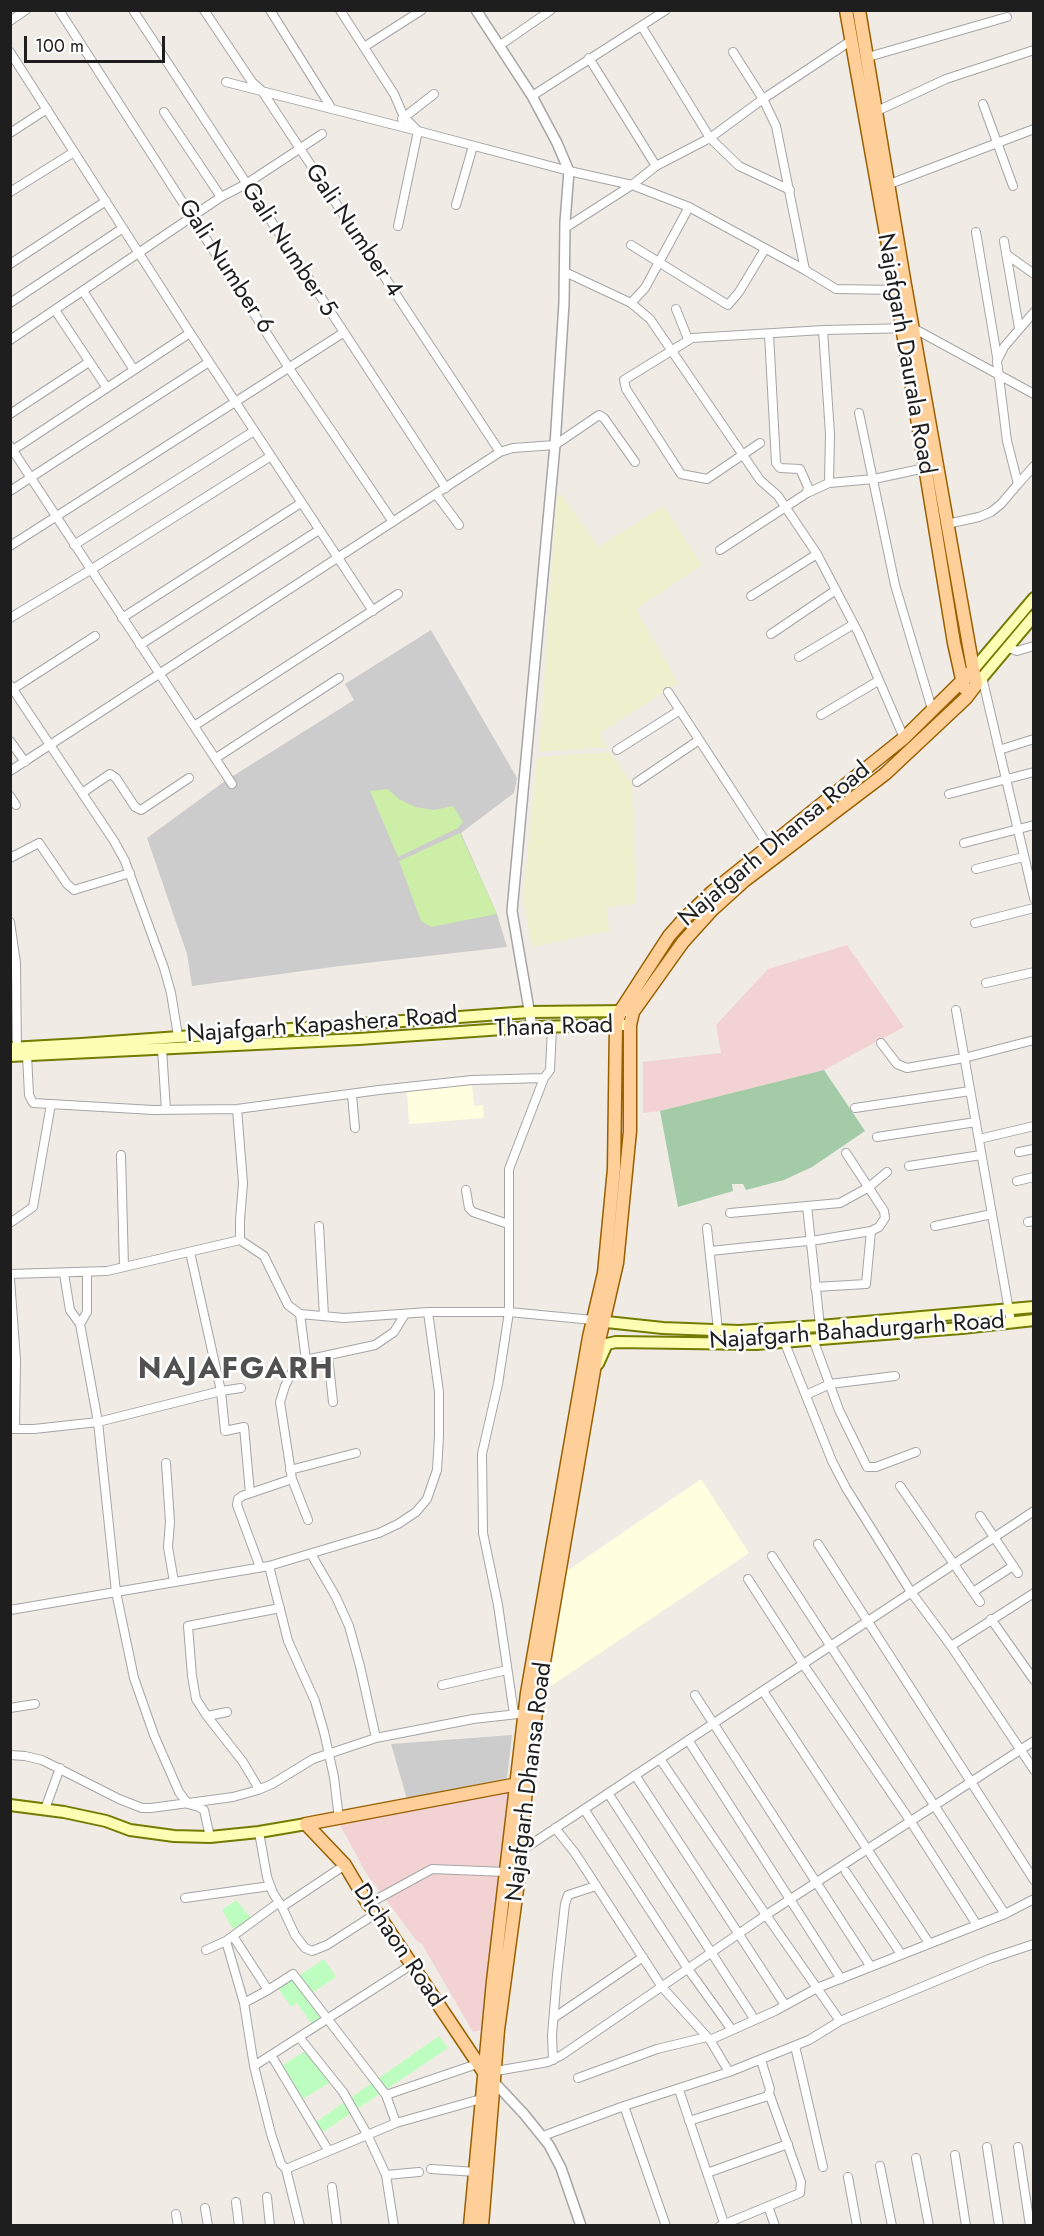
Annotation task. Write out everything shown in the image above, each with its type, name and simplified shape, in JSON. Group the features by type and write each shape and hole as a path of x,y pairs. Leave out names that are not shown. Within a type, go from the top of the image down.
{"main road":[{"name":"Najafgarh Daurala Road","path":"846,10 883,186 907,328 977,678"},
{"name":"Najafgarh Daurala Road","path":"859,10 877,111 883,186 896,290 907,328 925,468 954,643 966,698"},
{"name":"Najafgarh Dhansa Road","path":"482,2226 488,2073 498,2030 521,1851 519,1714 536,1637 581,1389 598,1321 614,1169 616,1024 629,1017 683,942 712,910 744,881 885,774 966,698 977,678 1034,598"},
{"name":"Najafgarh Dhansa Road","path":"629,1017 669,936 684,919 712,892 904,738 963,682 977,678 1034,616"},
{"name":"Najafgarh Kapashera Road","path":"16,1052 178,1036 529,1012 629,1017"},
{"path":"598,1321 617,1263 630,1131 629,1017"},
{"name":"Thana Road","path":"16,1052 162,1049 616,1024"},
{"name":"Najafgarh Bahadurgarh Road","path":"598,1321 663,1328 718,1330 820,1326 1034,1306"},
{"name":"Najafgarh Bahadurgarh Road","path":"594,1376 607,1344 616,1341 713,1344 784,1341 1034,1320"},
{"name":"Najafgarh Dhansa Road","path":"521,1783 600,1341 598,1321"},
{"path":"10,1805 45,1809 106,1821 130,1830 174,1836 210,1837 259,1832 339,1819 521,1783 506,1872 488,2073 481,2099 470,2226"},
{"name":"Dichaon Road","path":"306,1824 345,1865 411,1965 488,2073"}],"street":[{"path":"10,21 26,10"},
{"name":"Gali Number 6","path":"59,10 192,218 393,522"},
{"name":"Gali Number 5","path":"133,10 446,488"},
{"name":"Gali Number 4","path":"204,10 252,82 262,92 500,452"},
{"path":"270,10 332,109"},
{"path":"340,10 394,94 404,117 418,131"},
{"path":"364,47 422,10"},
{"path":"476,10 532,96 569,171 555,445 512,911 532,1027"},
{"path":"499,46 551,10"},
{"path":"532,96 666,10"},
{"path":"868,57 1007,17"},
{"path":"642,27 710,138 739,166 790,190"},
{"path":"565,228 632,185 656,166 710,138 852,40"},
{"path":"877,111 946,79 1034,50"},
{"path":"10,52 190,333 373,611"},
{"path":"733,52 764,99 776,126 805,270"},
{"path":"589,58 656,166"},
{"path":"226,82 569,171 632,185 689,207 837,289 896,290"},
{"path":"242,87 252,82"},
{"path":"395,125 434,94"},
{"path":"983,104 1012,186"},
{"path":"10,133 47,109"},
{"path":"164,112 222,197"},
{"path":"883,186 1034,129"},
{"path":"398,226 418,131"},
{"path":"10,340 222,197 322,134"},
{"path":"456,205 473,146"},
{"path":"10,192 74,152"},
{"path":"10,264 106,201"},
{"path":"631,303 645,288 689,207"},
{"path":"10,303 123,228"},
{"path":"976,232 997,358 1007,441 1018,484"},
{"path":"1004,241 1019,328"},
{"path":"631,245 728,304 739,292 765,249"},
{"path":"1006,254 1034,274"},
{"path":"565,272 631,303 650,319 760,480 778,496 817,554 854,624 904,738"},
{"path":"83,291 135,370"},
{"path":"676,309 688,339"},
{"path":"55,310 106,388"},
{"path":"997,358 1034,312"},
{"path":"760,443 707,478 681,474 624,380 688,339 823,330 907,328 1033,392"},
{"path":"823,330 830,434 829,483"},
{"path":"190,333 12,448 232,784"},
{"path":"10,546 343,333"},
{"path":"769,334 775,459 780,468 800,469 808,487 807,493"},
{"path":"10,414 89,362"},
{"path":"10,491 209,362"},
{"path":"859,413 895,585 932,709"},
{"path":"10,771 500,452 513,448 555,445 599,415 604,418 635,462"},
{"path":"74,545 254,431"},
{"path":"10,618 271,456"},
{"path":"947,524 979,518 991,512 1001,504 1034,466"},
{"path":"720,550 785,506 829,483 874,479 925,468"},
{"path":"436,494 459,525"},
{"path":"122,618 301,502"},
{"path":"140,645 319,530"},
{"path":"751,596 817,554"},
{"path":"771,633 836,590"},
{"path":"194,726 398,594"},
{"path":"799,657 854,624"},
{"path":"95,636 12,687 114,841 130,873 164,968 171,993 178,1036"},
{"path":"1007,646 1017,651 1034,646"},
{"path":"216,758 339,678"},
{"path":"977,678 999,750 1034,898"},
{"path":"821,715 878,681"},
{"path":"668,692 769,847"},
{"path":"617,750 680,710"},
{"path":"999,750 1034,739"},
{"path":"637,782 699,740"},
{"path":"10,741 24,762"},
{"path":"949,794 1034,772"},
{"path":"82,793 110,774 116,778 135,807 141,810 189,777"},
{"path":"10,796 16,805"},
{"path":"964,843 1034,825"},
{"path":"10,858 39,843 46,850 67,884 74,890 130,873"},
{"path":"976,869 1023,857"},
{"path":"975,923 1034,908"},
{"path":"10,922 16,1052 30,1101 38,1104 166,1110 237,1109 472,1080 544,1078"},
{"path":"986,983 1034,972"},
{"path":"956,1010 1011,1322"},
{"path":"10,1755 25,1756 60,1768 119,1799 142,1808 188,1804 259,1790 300,1765 329,1752 376,1738 462,1721 519,1714 507,1670 498,1605 487,1558 481,1500 482,1454 498,1384 509,1312 509,1169 551,1064 552,1027"},
{"path":"881,1043 891,1058 901,1067 914,1067 964,1058 1034,1040"},
{"path":"162,1049 166,1110"},
{"path":"855,1108 970,1091"},
{"path":"352,1095 355,1128"},
{"path":"10,1223 33,1207 51,1104"},
{"path":"237,1109 243,1183 240,1240"},
{"path":"877,1137 975,1122"},
{"path":"979,1139 1034,1126"},
{"path":"1019,1152 1034,1149"},
{"path":"710,1251 811,1241 871,1232 879,1227 885,1218 884,1211 846,1153"},
{"path":"121,1155 124,1267"},
{"path":"909,1166 981,1155"},
{"path":"730,1213 846,1201 869,1187 887,1172"},
{"path":"1017,1181 1034,1177"},
{"path":"466,1190 473,1212 508,1224"},
{"path":"807,1206 820,1326"},
{"path":"935,1226 992,1215"},
{"path":"319,1226 324,1316"},
{"path":"707,1228 718,1330"},
{"path":"815,1287 866,1284 871,1232"},
{"path":"10,1274 64,1274 124,1267 240,1240 264,1256 272,1268 283,1296 292,1310 300,1314 344,1318 428,1312 509,1312 598,1321"},
{"path":"189,1252 221,1391 225,1431 244,1427 250,1493"},
{"path":"80,1324 87,1312 87,1272"},
{"path":"64,1274 70,1310 80,1324 98,1422 116,1592 128,1650 144,1711 179,1792 188,1804 204,1810 210,1837"},
{"path":"10,1279 16,1359 13,1429 98,1422 241,1388"},
{"path":"10,1610 264,1567 379,1533 416,1512 427,1499 437,1470 439,1392 428,1312"},
{"path":"300,1314 306,1360"},
{"path":"308,1520 290,1470 280,1402 285,1386 292,1372 306,1360 375,1345 394,1332 405,1314"},
{"path":"813,1339 839,1410 867,1467 876,1467 916,1452"},
{"path":"784,1341 832,1461 846,1488 912,1592 1034,1770"},
{"path":"328,1356 333,1402"},
{"path":"806,1395 830,1384 895,1376"},
{"path":"290,1470 356,1453"},
{"path":"166,1463 170,1522 168,1547 174,1582"},
{"path":"292,1479 250,1493 238,1499 237,1505 280,1608 288,1641 315,1701 329,1752 339,1819"},
{"path":"900,1486 980,1602"},
{"path":"521,1851 1033,1513"},
{"path":"980,1516 1018,1573"},
{"path":"818,1544 1034,1880"},
{"path":"311,1554 336,1597 349,1626 376,1738"},
{"path":"772,1556 1005,1914"},
{"path":"973,1592 1013,1566"},
{"path":"748,1579 911,1822 977,1925"},
{"path":"951,1646 1033,1595"},
{"path":"259,1790 243,1762 196,1699 188,1626 280,1608"},
{"path":"992,1619 1034,1680"},
{"path":"442,1684 507,1670"},
{"path":"763,1690 929,1943"},
{"path":"694,1695 818,1882 871,1967"},
{"path":"10,1708 35,1704"},
{"path":"207,1716 227,1712"},
{"path":"688,1740 841,1979"},
{"path":"386,2095 553,2060 765,1915 1034,1741"},
{"path":"660,1759 840,2021"},
{"path":"45,1809 60,1768"},
{"path":"635,1775 785,2005"},
{"path":"608,1793 755,2020"},
{"path":"584,1809 687,1969 732,2030"},
{"path":"555,1828 662,1987 708,2039 729,2072"},
{"path":"259,1832 270,1886 295,1935 305,1948 312,1951 327,1945 373,1908 432,1869 506,1872"},
{"path":"207,1950 226,1941 345,1865"},
{"path":"846,1872 901,1954"},
{"path":"185,1898 270,1886"},
{"path":"553,2060 552,2035 565,1904 568,1895 596,1886"},
{"path":"578,2078 657,2049 708,2039 732,2030 817,1988 1005,1914 1034,1899"},
{"path":"233,1935 268,1990"},
{"path":"226,1941 244,2003 254,2066 271,2134 281,2164 286,2169 300,2226"},
{"path":"543,2136 761,2060 795,2046 840,2021 989,1959 1034,1944"},
{"path":"555,2017 643,1957"},
{"path":"254,2066 411,1965"},
{"path":"244,2003 293,1974 386,2095 396,2123"},
{"path":"298,2037 343,2092 367,2134 386,2175 394,2226"},
{"path":"795,2046 823,2167"},
{"path":"272,2055 328,2150"},
{"path":"679,2090 723,2225 795,2196 800,2193 801,2189 801,2182 769,2093 761,2060"},
{"name":"Dichaon Road","path":"488,2073 543,2136 561,2168 581,2226"},
{"path":"689,2121 764,2098 769,2093"},
{"path":"286,2169 396,2123 481,2099"},
{"path":"624,2106 666,2226"},
{"path":"707,2174 788,2144"},
{"path":"987,2147 999,2226"},
{"path":"1018,2147 1030,2226"},
{"path":"954,2154 966,2226"},
{"path":"916,2158 929,2226"},
{"path":"880,2166 892,2226"},
{"path":"431,2169 476,2172"},
{"path":"386,2175 419,2172"},
{"path":"848,2177 857,2226"},
{"path":"332,2187 337,2226"},
{"path":"267,2196 270,2226"},
{"path":"236,2202 239,2226"},
{"path":"768,2206 775,2226"},
{"path":"205,2208 208,2226"},
{"path":"176,2214 178,2226"}],"shaded area":[{"path":"557,495 562,495 598,547 663,506 702,565 636,609 678,683 600,733 607,747 539,752"},
{"path":"431,630 517,778 514,793 461,833 497,914 507,947 192,986 187,954 147,838 225,781 354,700 345,684"},
{"path":"610,752 632,784 636,904 606,907 609,931 532,947 523,899 537,757"},
{"path":"847,945 904,1027 824,1070 660,1111 643,1113 643,1062 721,1053 716,1025 768,969"},
{"path":"824,1070 865,1131 812,1167 784,1180 746,1190 743,1184 732,1184 733,1191 678,1207 660,1111"},
{"path":"472,1085 474,1106 483,1105 484,1118 409,1124 407,1090"},
{"path":"701,1479 749,1553 548,1688 567,1571"},
{"path":"512,1735 507,1778 407,1799 391,1744"},
{"path":"511,1791 481,2030 473,2032 422,1944 416,1940 366,1873 339,1823"}],"green space":[{"path":"388,789 399,799 415,807 434,810 453,806 463,822 458,828 398,857 370,791"},
{"path":"460,833 497,914 431,927 421,921 399,861"},
{"path":"236,1900 251,1918 234,1931 222,1910"},
{"path":"324,1959 336,1977 312,1993 300,1975"},
{"path":"292,1979 324,2020 314,2027 297,2003 291,2007 277,1987"},
{"path":"439,2036 448,2048 323,2132 316,2122"},
{"path":"308,2049 332,2081 303,2099 283,2065"}],"district":[{"name":"NAJAFGARH","path":"236,1371"}]}
